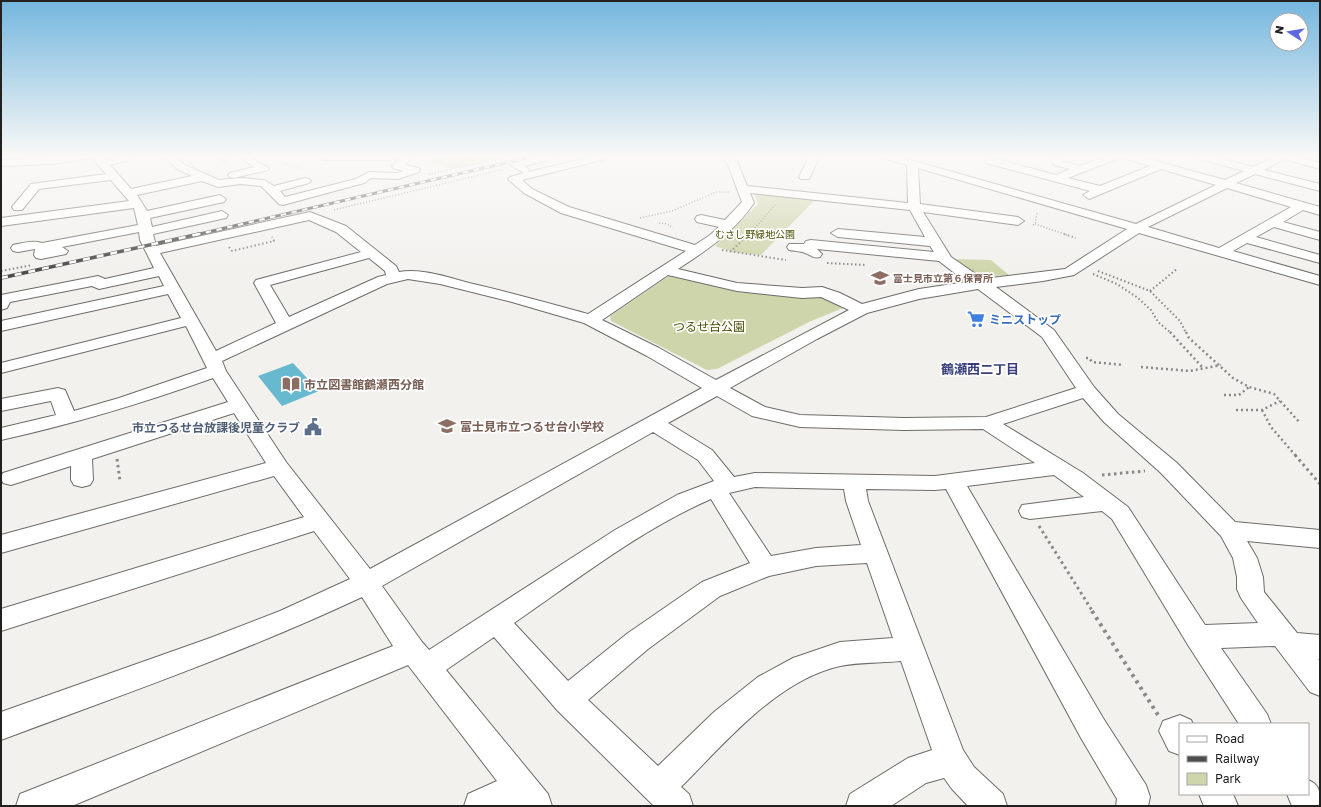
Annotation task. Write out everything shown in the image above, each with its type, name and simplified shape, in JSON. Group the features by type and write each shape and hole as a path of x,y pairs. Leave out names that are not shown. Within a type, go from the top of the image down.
{"street":[{"path":"18,207 28,195"},
{"path":"131,195 143,220 152,251 162,271 239,405 280,467 367,583 419,659 528,796 480,806"},
{"path":"277,195 287,204 317,195"},
{"path":"534,195 565,210 698,250"},
{"path":"590,320 668,271 715,238 729,225 748,203 745,195"},
{"path":"800,195 914,207 1018,221"},
{"path":"913,195 914,207 944,257 961,272 990,289 1048,334 1087,391 1111,418 1169,468 1229,530 1245,558 1250,577 1250,590 1252,594 1320,683"},
{"path":"1021,195 1320,281"},
{"path":"1061,206 1089,195"},
{"path":"1,726 275,625 367,583 811,335 862,310 919,294 980,284 1043,277 1068,272 1137,228 1204,195"},
{"path":"1262,195 1320,211"},
{"path":"21,254 41,251 143,220 220,199"},
{"path":"1220,253 1301,206"},
{"path":"1,222 31,220 143,220 216,214"},
{"path":"152,251 310,216 341,229 391,269 394,276"},
{"path":"701,219 729,225"},
{"path":"22,232 31,220"},
{"path":"1273,223 1320,236"},
{"path":"828,232 934,242"},
{"path":"1246,239 1320,259"},
{"path":"794,247 813,251 811,244 944,257"},
{"path":"41,251 61,251"},
{"path":"286,326 260,284 372,253"},
{"path":"2,301 98,280 99,285 162,271"},
{"path":"668,271 737,287 802,293 822,292 835,296 862,310"},
{"path":"1,434 67,419 126,402 215,365 286,326 394,276 421,277 460,284 590,320 653,352 760,412 800,421 910,424 987,423 1087,391"},
{"path":"1,326 173,288"},
{"path":"1,368 191,320"},
{"path":"1,405 58,394 67,419"},
{"path":"11,478 239,405"},
{"path":"653,423 704,455 765,567"},
{"path":"987,423 1067,473 1120,513 1198,637 1255,723"},
{"path":"82,455 82,480"},
{"path":"1,544 280,467"},
{"path":"32,806 419,659 496,621 623,536 685,501 722,486 755,480 935,483 1067,473"},
{"path":"853,481 857,502 951,760 963,778 991,806"},
{"path":"954,481 1077,701 1134,797 1132,806"},
{"path":"1030,511 1107,502"},
{"path":"1,621 319,521"},
{"path":"1229,530 1320,539"},
{"path":"567,700 638,641 711,589 765,567 816,557 876,553"},
{"path":"496,621 567,700 668,797 726,722 768,686 803,667 840,654 911,648"},
{"path":"1198,637 1286,639 1320,647"},
{"path":"862,806 919,769 951,760"},
{"path":"1216,795 1222,806"},
{"path":"1304,795 1311,806"}],"path":[{"path":"310,216 398,195"},
{"path":"602,221 637,218 672,211 710,195"},
{"path":"730,252 745,239 777,204 775,195"},
{"path":"1035,224 1076,238"},
{"path":"1093,269 1150,291 1180,321 1189,338 1221,365 1233,378 1249,387 1274,394 1300,423"},
{"path":"1150,291 1177,269"},
{"path":"1089,272 1105,278 1139,297 1143,304 1151,309 1155,320 1170,331 1190,359 1204,368"},
{"path":"1084,358 1089,358 1092,362 1122,365"},
{"path":"1141,368 1190,371 1221,365"},
{"path":"1224,395 1239,395 1249,387"},
{"path":"1236,410 1262,410 1280,401"},
{"path":"1262,410 1271,427 1320,484"},
{"path":"115,445 120,481"},
{"path":"1067,473 1169,468"},
{"path":"1030,511 1163,722 1178,734"}],"green space":[{"name":"むさし野緑地公園","path":"755,195 816,199 761,255 733,252 715,246 758,204"},
{"path":"953,259 991,260 1009,275 991,276 979,274"},
{"name":"つるせ台公園","path":"669,276 728,289 821,296 843,304 843,308 809,322 717,369 707,370 611,321 610,316"}],"water":[{"path":"293,363 319,391 282,406 258,376"}],"railway":[{"path":"195,235 369,195"},
{"path":"1,278 199,234"}],"place":[{"name":"富士見市立第６保育所","path":"880,278"},
{"name":"ミニストップ","path":"976,319"},
{"name":"市立図書館鶴瀬西分館","path":"291,384"},
{"name":"富士見市立つるせ台小学校","path":"447,426"},
{"name":"市立つるせ台放課後児童クラブ","path":"313,427"}],"district":[{"name":"鶴瀬西二丁目","path":"980,369"}]}
